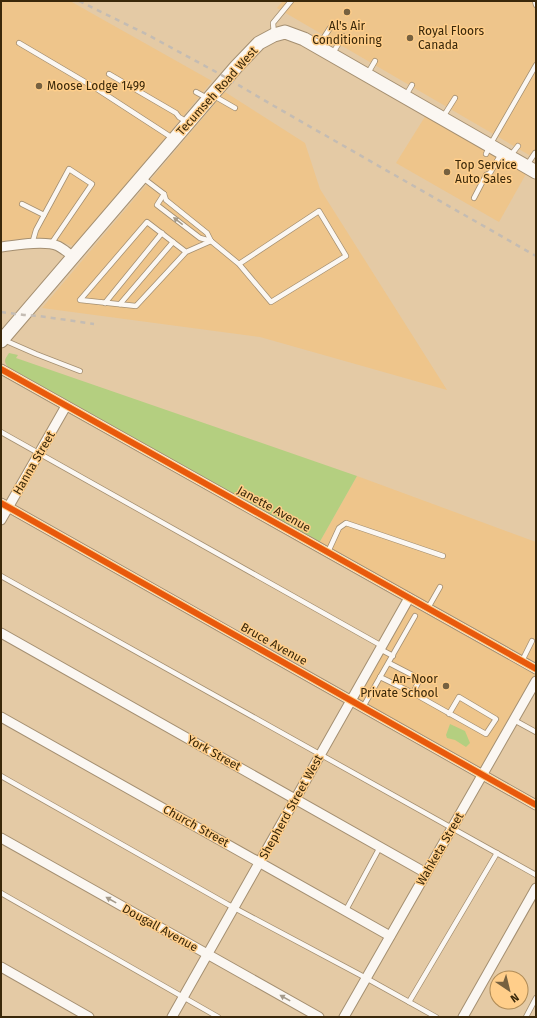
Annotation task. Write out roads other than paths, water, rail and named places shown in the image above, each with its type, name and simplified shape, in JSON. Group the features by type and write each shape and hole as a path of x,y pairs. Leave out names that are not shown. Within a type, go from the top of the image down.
{"main road":[{"path":"274,35 285,32 304,39 442,118 488,150 506,155 531,169"},
{"name":"Tecumseh Road West","path":"2,340 236,67 259,43 274,35"}],"street":[{"path":"1,247 51,244 58,246 74,257"},
{"name":"Janette Avenue","path":"1,369 536,669"},
{"name":"Hanna Street","path":"1,520 5,505 39,453 66,406"},
{"name":"Bruce Avenue","path":"5,505 536,805"},
{"name":"Shepherd Street West","path":"172,1017 409,598"},
{"name":"York Street","path":"1,633 426,873"},
{"name":"Wahketa Street","path":"344,1017 536,681"},
{"name":"Church Street","path":"1,717 390,936"},
{"name":"Dougall Avenue","path":"1,838 319,1017"},
{"path":"463,1017 536,888"},
{"path":"1,967 89,1017"}],"lane":[{"path":"274,35 273,23 292,1"},
{"path":"535,1 536,5"},
{"path":"318,47 330,28"},
{"path":"332,54 343,36"},
{"path":"19,43 97,89 174,139"},
{"path":"367,75 375,61"},
{"path":"488,150 536,65"},
{"path":"109,74 176,113 188,123"},
{"path":"406,97 412,85"},
{"path":"196,92 235,108"},
{"path":"442,118 455,98"},
{"path":"474,198 486,175 490,173 506,155 518,146"},
{"path":"531,169 535,153"},
{"path":"32,244 36,230 69,169 92,184 51,244"},
{"path":"142,177 164,194 166,200 207,233 211,241 239,264 270,302 346,256 319,211 239,264"},
{"path":"164,194 157,205 200,238 211,241"},
{"path":"22,204 44,215"},
{"path":"186,252 148,222 80,300 136,306 186,252 211,241"},
{"path":"105,303 162,233"},
{"path":"120,304 173,242"},
{"path":"2,340 80,371"},
{"path":"1,432 393,656"},
{"path":"328,552 339,528 346,523 443,556"},
{"path":"1,576 536,875"},
{"path":"428,608 440,587"},
{"path":"363,707 415,616"},
{"path":"522,660 532,641"},
{"path":"389,663 420,679 413,693"},
{"path":"380,677 413,693 449,714 486,734 496,719 460,697 449,714"},
{"path":"514,720 536,732"},
{"path":"1,776 234,908 436,1017"},
{"path":"346,910 380,847"},
{"path":"409,1002 497,853"},
{"path":"1,894 218,1017"},
{"path":"526,1017 536,998"}],"railway":[{"path":"79,1 148,35 218,73 536,256"},
{"path":"1,312 94,324"}],"place":[{"name":"Al's Air Conditioning","path":"347,12"},
{"name":"Royal Floors Canada","path":"410,38"},
{"name":"Moose Lodge 1499","path":"39,86"},
{"name":"Top Service Auto Sales","path":"447,172"},
{"name":"An-Noor Private School","path":"446,686"}]}
